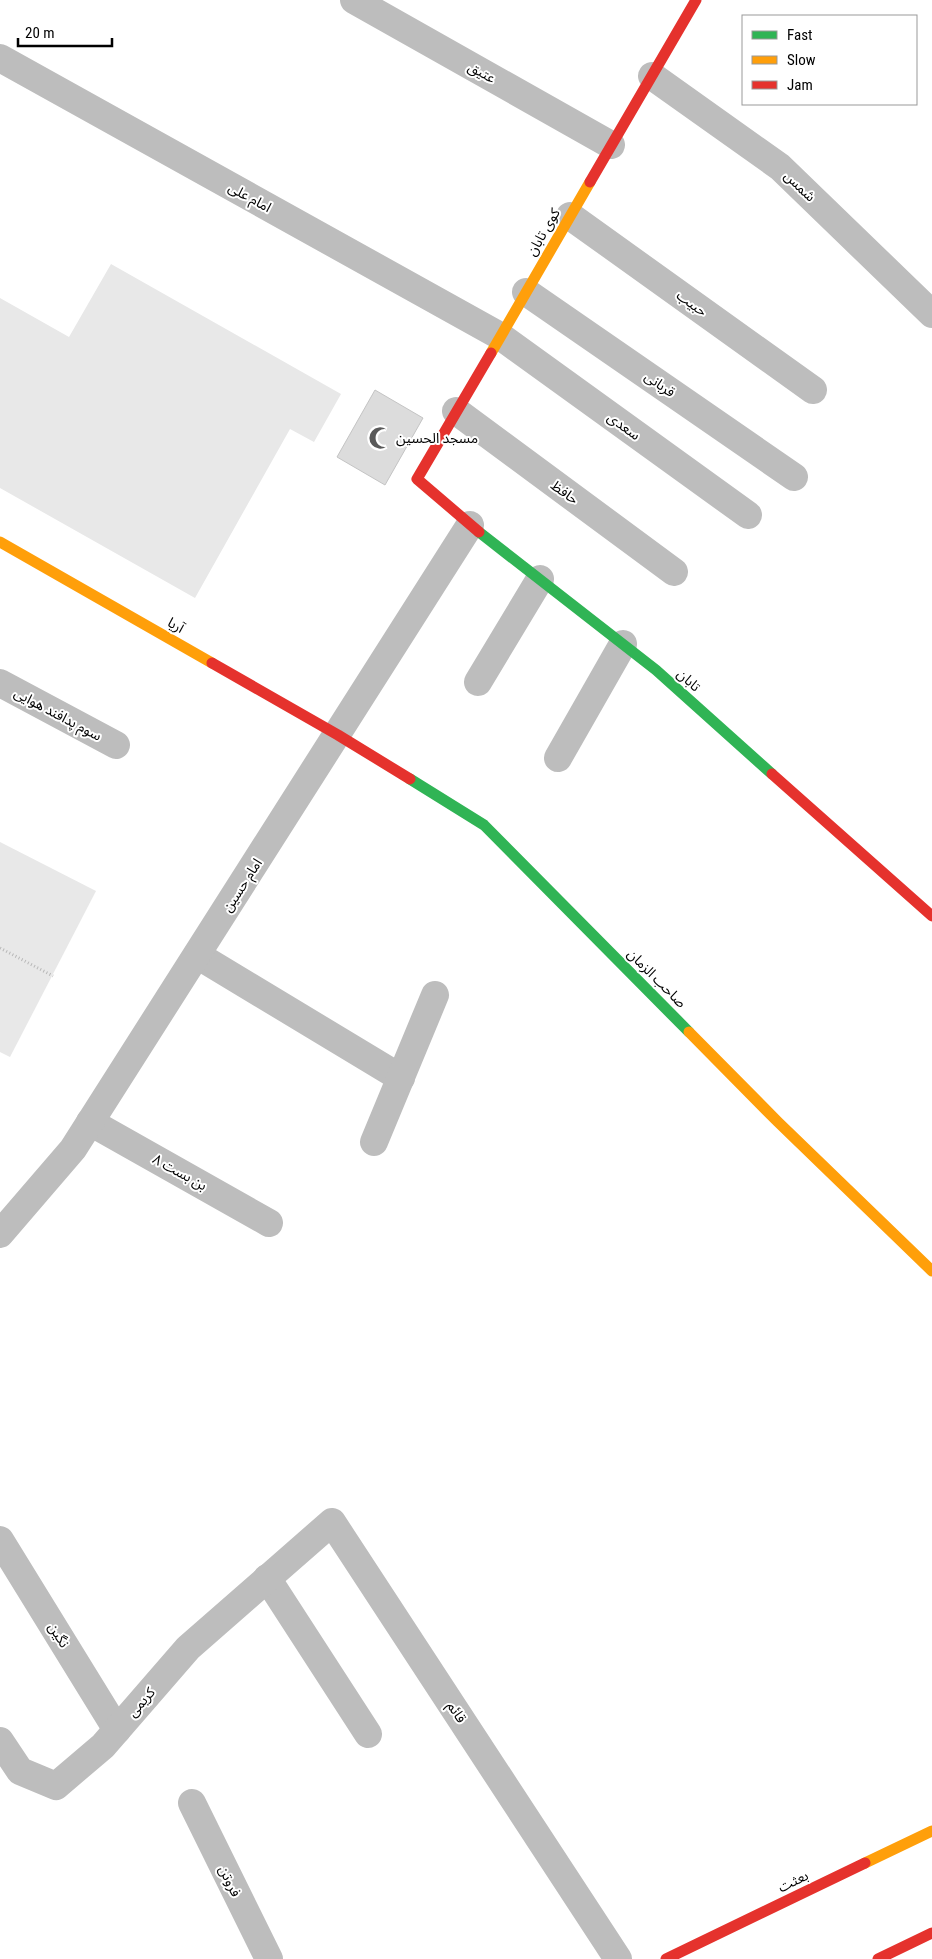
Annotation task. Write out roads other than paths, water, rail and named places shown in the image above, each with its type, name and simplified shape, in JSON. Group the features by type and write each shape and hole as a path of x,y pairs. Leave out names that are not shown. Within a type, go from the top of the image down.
{"street":[{"name":"عتیق","path":"354,0 611,145"},
{"name":"کوی تابان","path":"416,479 696,0"},
{"name":"امام علی","path":"0,58 500,336"},
{"name":"شمس","path":"652,76 780,167 932,314"},
{"name":"حبیب","path":"570,216 813,390"},
{"name":"قربانی","path":"526,292 794,477"},
{"name":"سعدی","path":"500,336 748,515"},
{"name":"حافظ","path":"456,411 674,572"},
{"name":"تابان","path":"416,479 470,525 656,670 932,916"},
{"name":"امام حسین","path":"0,1234 73,1149 470,525"},
{"name":"آریا","path":"0,542 338,735"},
{"path":"478,682 540,579"},
{"path":"558,758 623,644"},
{"name":"سوم پدافند هوایی","path":"0,683 116,745"},
{"name":"صاحب الزمان","path":"338,735 484,825 778,1122 932,1271"},
{"path":"197,955 401,1078"},
{"path":"374,1142 435,995"},
{"name":"بن بست ۸","path":"90,1122 269,1223"},
{"name":"قائم","path":"274,1572 332,1522 618,1959"},
{"name":"نگین","path":"0,1540 117,1730"},
{"path":"274,1572 368,1734"},
{"name":"کریمی","path":"0,1741 20,1772 56,1786 103,1746 188,1648 274,1572"},
{"name":"فروتن","path":"192,1803 269,1959"},
{"name":"بعثت","path":"666,1959 932,1831"},
{"path":"878,1959 932,1933"}],"place":[{"name":"مسجد الحسین","path":"380,438"}]}
